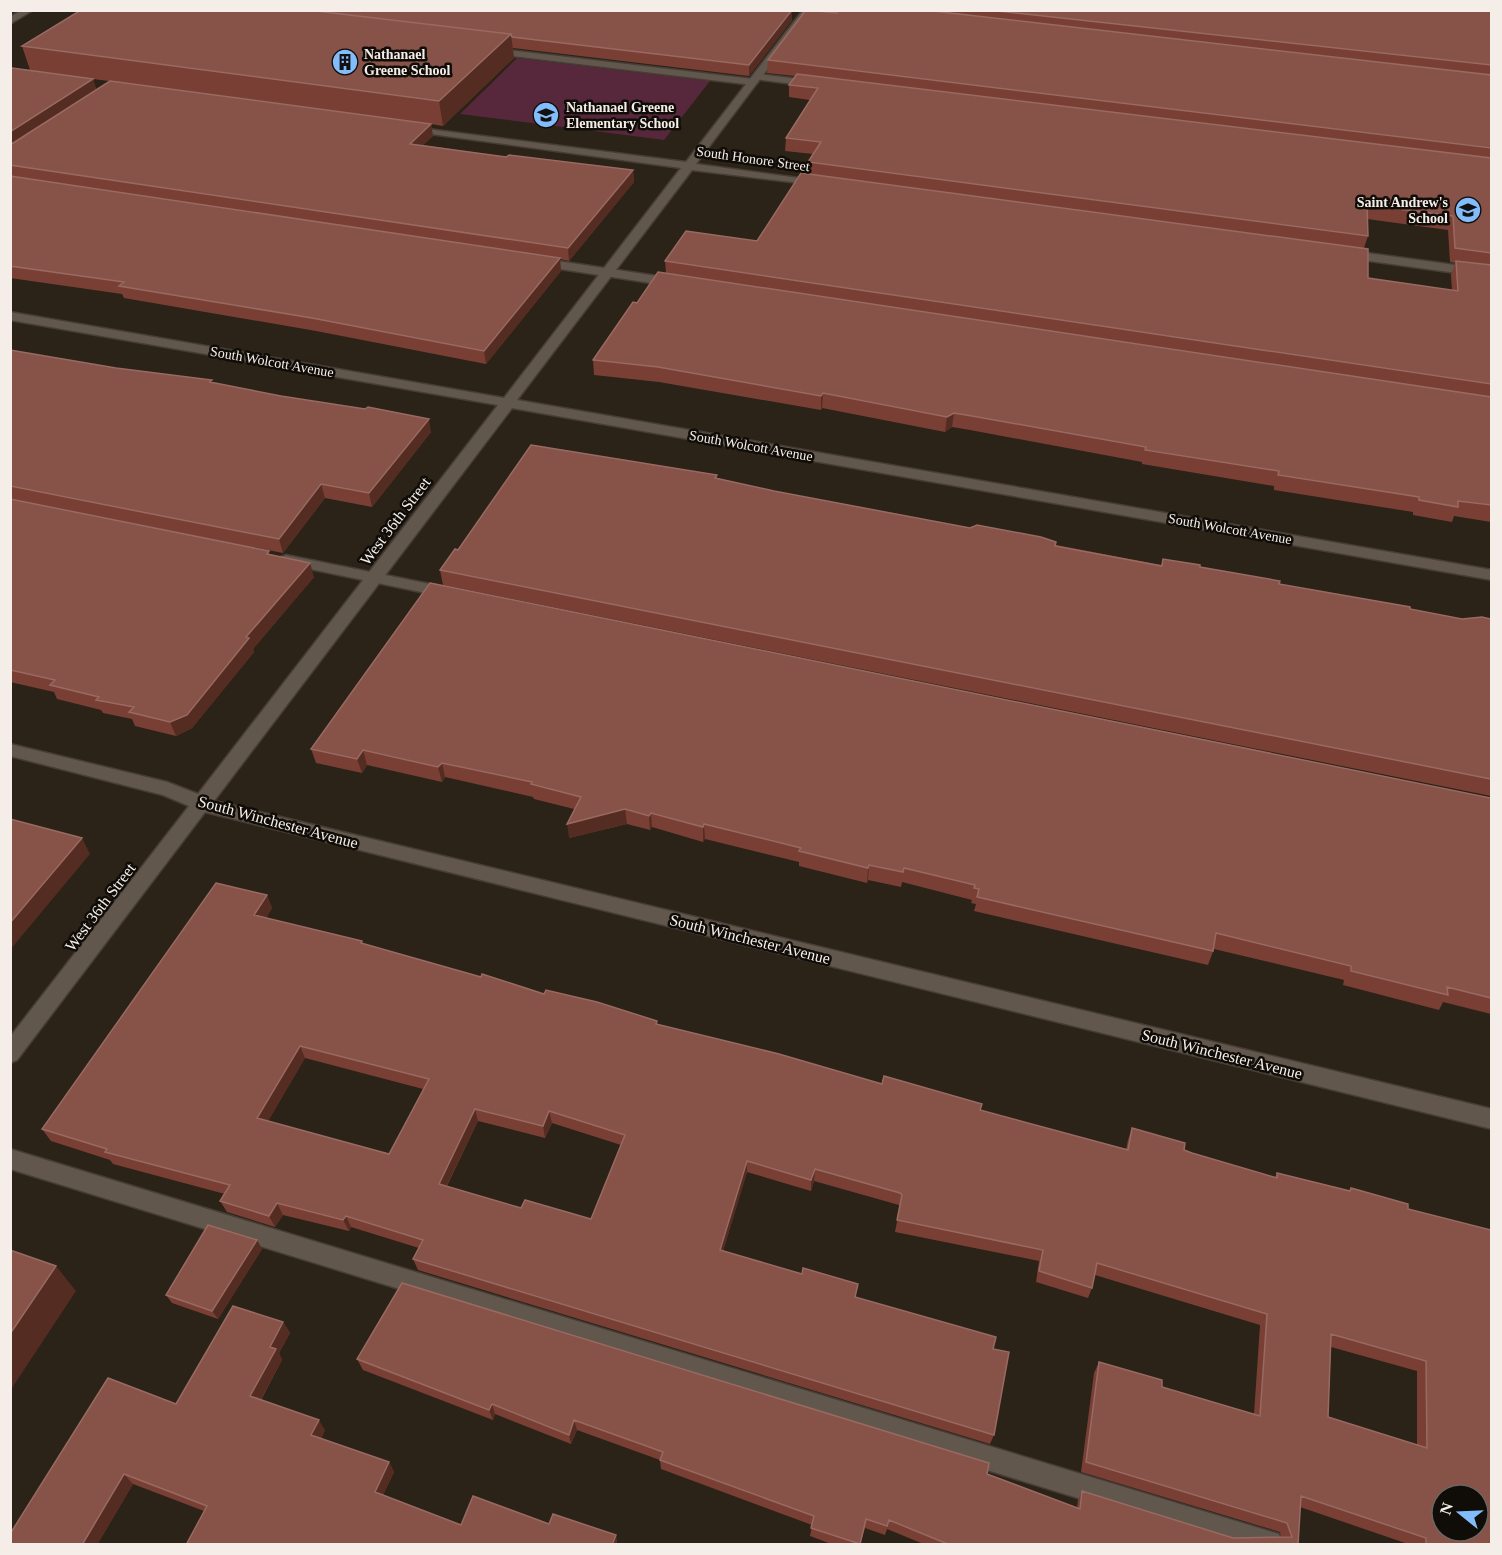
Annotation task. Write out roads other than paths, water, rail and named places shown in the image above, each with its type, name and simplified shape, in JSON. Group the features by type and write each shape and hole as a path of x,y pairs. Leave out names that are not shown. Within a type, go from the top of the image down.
{"street":[{"path":"10,21 29,10"},
{"name":"West 36th Street","path":"10,1054 808,10"},
{"path":"474,49 827,85"},
{"name":"South Honore Street","path":"394,126 833,185"},
{"path":"1339,253 1491,273"},
{"path":"521,259 685,284"},
{"name":"South Wolcott Avenue","path":"10,316 1491,574"},
{"path":"268,556 470,597"},
{"name":"South Winchester Avenue","path":"10,750 166,789 202,803 257,819 1491,1119"},
{"path":"10,1159 1269,1545"}],"place":[{"name":"Nathanael Greene School","path":"345,62"},
{"name":"Nathanael Greene Elementary School","path":"546,115"},
{"name":"Saint Andrew's School","path":"1468,210"}]}
